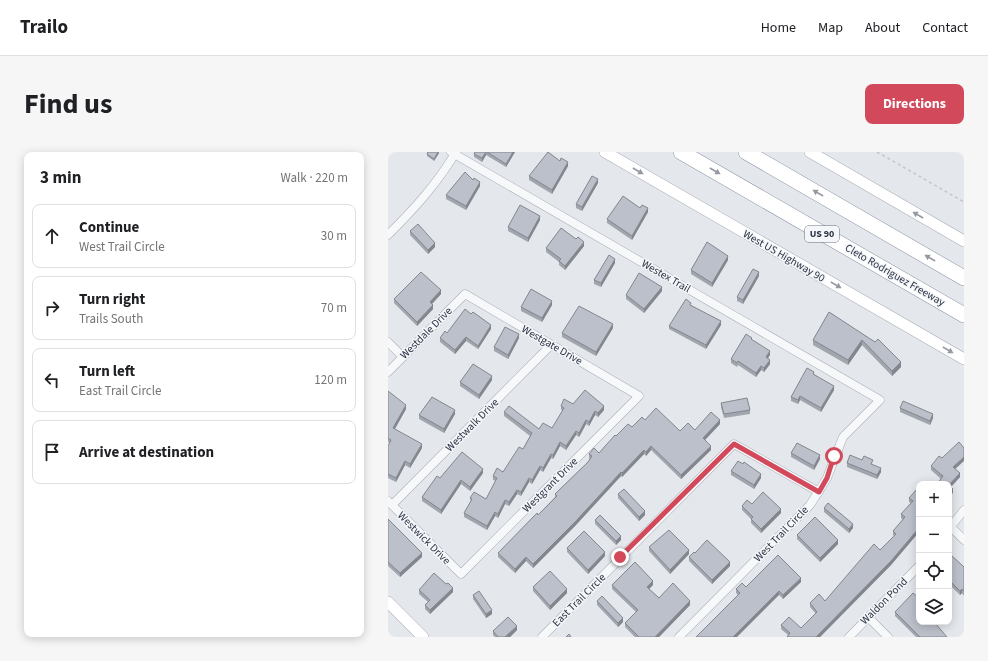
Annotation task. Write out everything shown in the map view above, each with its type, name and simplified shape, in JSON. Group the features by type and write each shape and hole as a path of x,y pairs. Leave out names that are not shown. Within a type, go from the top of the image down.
{"highway":[{"name":"Cleto Rodriguez Freeway","path":"681,152 964,315"},
{"path":"746,152 964,278"}],"main road":[{"name":"West US Highway 90","path":"604,152 964,359"},
{"path":"810,152 964,241"},
{"path":"388,602 423,637"}],"street":[{"path":"388,235 426,196 454,153"},
{"name":"Westex Trail","path":"454,153 880,400"},
{"name":"Westgate Drive","path":"465,294 639,396"},
{"name":"Westdale Drive","path":"388,372 465,294"},
{"path":"388,342 403,357"},
{"name":"Westwalk Drive","path":"390,503 551,345"},
{"name":"Westgrant Drive","path":"461,574 639,396"},
{"name":"West Trail Circle","path":"680,637 810,505 827,478 843,437 880,400"},
{"name":"East Trail Circle","path":"542,637 734,444 819,492"},
{"name":"Westwick Drive","path":"390,503 461,574"},
{"path":"952,525 964,510"},
{"path":"952,530 964,540"},
{"name":"Waldon Pond","path":"849,637 916,569"},
{"path":"868,617 888,637"}],"path":[{"path":"877,152 964,202"}],"building":[{"path":"428,152 438,152 434,159 427,154"},
{"path":"475,152 486,152 482,158 474,154"},
{"path":"487,152 513,152 506,164"},
{"path":"548,152 560,161 561,158 568,162 552,190 529,176"},
{"path":"465,172 473,180 474,178 480,182 466,206 446,195"},
{"path":"592,176 598,179 582,207 576,204"},
{"path":"623,196 640,208 642,205 648,208 632,236 607,219"},
{"path":"520,205 540,216 528,238 508,227"},
{"path":"418,224 435,243 428,250 410,231"},
{"path":"561,228 576,239 578,237 584,242 565,266 559,261 561,259 546,248"},
{"path":"707,242 728,256 712,283 691,270"},
{"path":"609,255 615,259 601,283 594,280"},
{"path":"753,269 759,272 743,300 737,297"},
{"path":"421,272 441,290 430,302 433,305 417,322 394,299"},
{"path":"639,273 662,287 644,309 626,295"},
{"path":"531,289 552,301 542,318 521,307"},
{"path":"686,299 691,303 690,305 721,321 706,345 669,326"},
{"path":"579,306 613,324 596,352 562,333"},
{"path":"465,309 471,314 473,312 491,325 478,346 466,337 455,350 440,338 445,331 447,333"},
{"path":"829,312 875,342 878,339 901,362 892,371 862,340 848,360 813,340"},
{"path":"505,327 519,334 508,355 494,347"},
{"path":"746,334 770,351 766,357 770,360 764,368 761,366 756,373 738,361 737,363 731,359"},
{"path":"473,364 492,376 479,395 460,382"},
{"path":"807,368 814,372 813,374 834,386 821,408 800,396 798,400 791,397"},
{"path":"585,390 604,406 598,413 595,411 589,422 586,420 579,433 576,431 566,446 560,442 553,455 551,454 543,468 540,466 532,480 529,478 521,492 517,490 509,502 505,500 498,514 495,512 487,526 464,513 472,499 470,498 474,492 486,499 497,478 493,476 497,468 503,472 519,447 523,449 532,433 504,412 509,406 539,429 543,423 552,428 564,408 561,406 564,399 573,404"},
{"path":"388,391 406,405 393,428 422,444 410,464 405,461 396,478 388,474 388,446 391,440 388,438"},
{"path":"432,397 455,410 444,429 419,415"},
{"path":"747,398 750,410 724,414 721,403"},
{"path":"903,401 933,414 930,421 900,408"},
{"path":"656,408 680,431 688,423 695,430 711,412 720,420 703,438 711,446 681,475 651,446 646,452 644,450 622,473 621,472 575,522 533,564 526,557 515,569 498,553 537,513 538,515 557,496 555,494 588,462 592,456 589,454 594,448 599,453 615,435 616,436 628,424 632,427 642,417 645,420"},
{"path":"959,442 964,448 964,457 953,467 960,473 952,482 939,481 943,476 931,466 939,456 942,458"},
{"path":"797,443 820,455 814,466 791,453"},
{"path":"462,452 483,469 470,487 461,480 441,510 422,497 437,476 440,478"},
{"path":"850,455 862,460 864,456 873,460 871,464 881,468 877,475 847,463"},
{"path":"738,461 743,464 744,462 761,474 754,485 731,471"},
{"path":"624,489 645,511 639,517 618,494"},
{"path":"916,490 916,532 891,561 816,637 787,637 790,633 781,625 789,617 801,628 817,612 810,603 819,594 825,601 874,544 880,550 896,534 893,531 905,517 901,514 913,501 909,498"},
{"path":"763,492 781,509 761,529 751,519 753,517 742,506 747,500 752,504"},
{"path":"828,503 853,524 849,529 824,508"},
{"path":"600,515 621,536 616,541 595,520"},
{"path":"815,517 838,540 820,558 797,535"},
{"path":"388,519 422,553 400,573 388,562"},
{"path":"669,530 689,550 670,570 649,547"},
{"path":"584,531 605,552 588,570 567,548"},
{"path":"707,540 730,562 712,580 689,557 694,552 695,553"},
{"path":"778,555 801,578 783,595 779,591 733,637 696,637 740,593 736,589 742,583 746,587"},
{"path":"952,556 964,567 964,591 962,589 960,591 952,583"},
{"path":"635,562 653,581 647,587 659,598 673,583 690,601 655,637 639,637 625,623 638,610 612,585"},
{"path":"550,571 567,589 550,606 533,587"},
{"path":"434,573 453,588 430,610 425,605 430,600 419,590"},
{"path":"479,591 492,610 486,614 473,595"},
{"path":"913,593 916,596 916,625 937,625 947,637 920,637 895,612"},
{"path":"602,596 623,618 618,623 597,601"},
{"path":"508,617 517,626 505,637 498,637 493,631"}],"route":[{"path":"620,557 734,444 819,492 827,478 834,456"}]}
